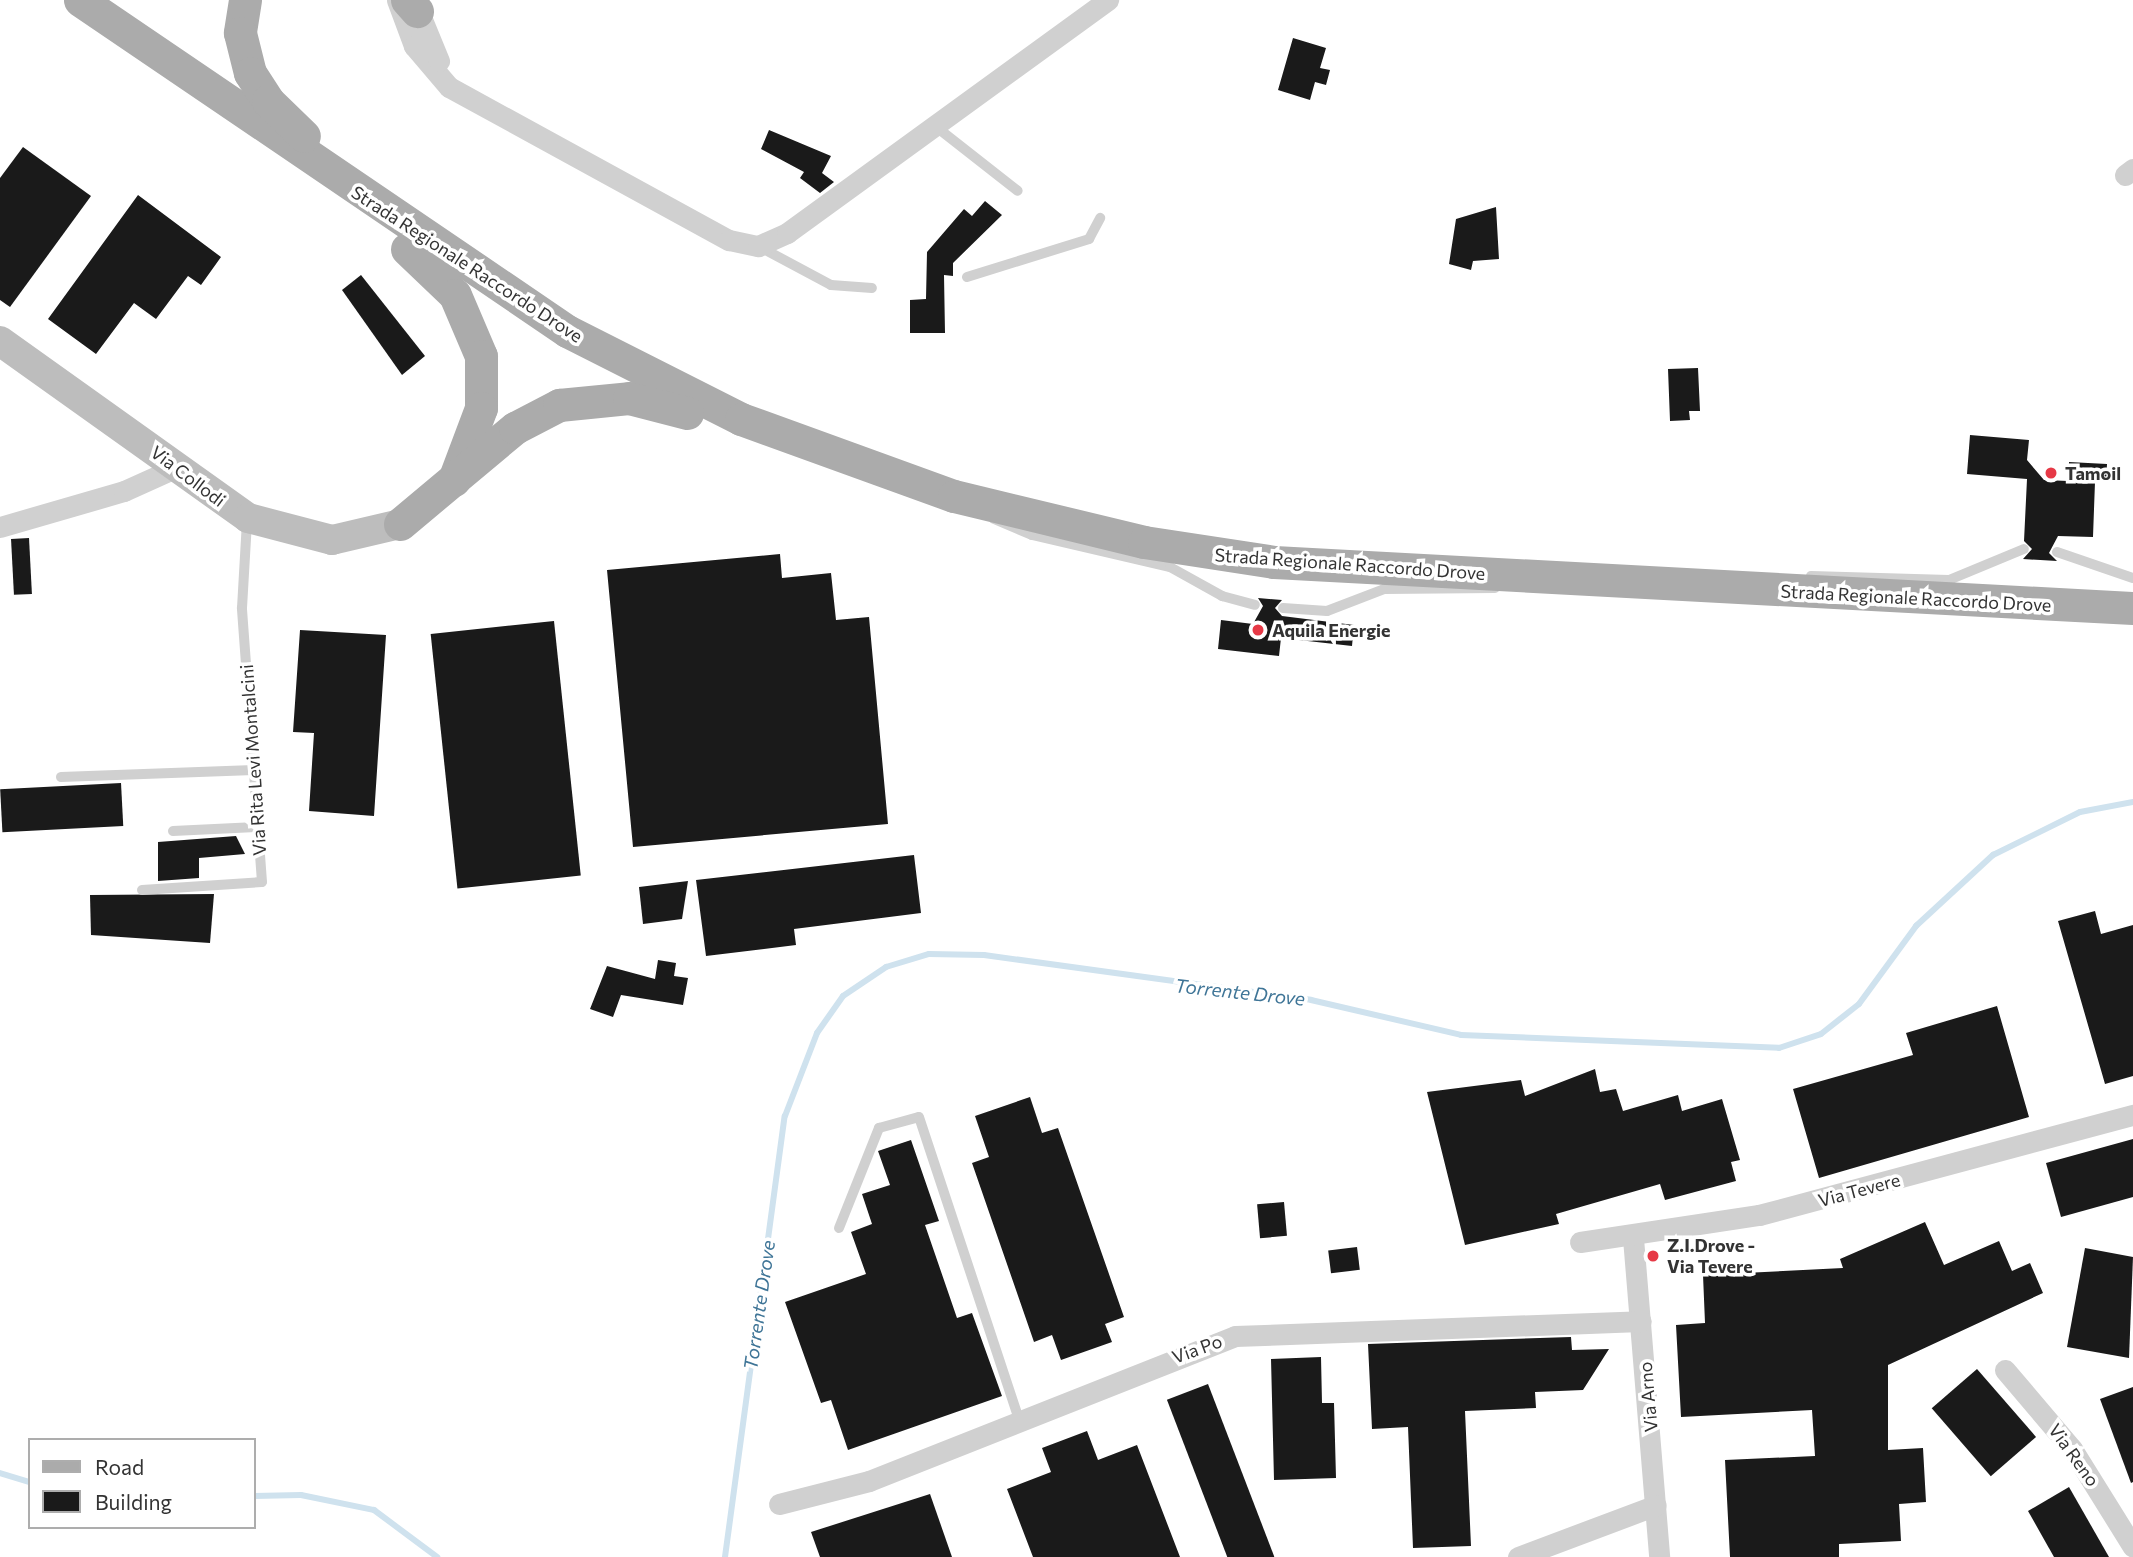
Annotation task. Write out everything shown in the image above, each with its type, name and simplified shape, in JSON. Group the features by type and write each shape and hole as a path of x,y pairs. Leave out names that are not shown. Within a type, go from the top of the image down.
{"main road":[{"path":"245,0 240,33 246,63 284,119 529,291 586,341"},
{"path":"87,5 150,71 410,252 455,295 472,326 484,381 476,428 454,480"},
{"name":"Strada Regionale Raccordo Drove","path":"87,5 460,264 586,341 729,413 888,476 973,502 1251,560 1767,591 2133,608"},
{"path":"400,524 537,415 614,397 670,407 832,472 888,476"}],"street":[{"path":"409,3 436,57 471,96 729,240 758,246 787,233 1108,0"},
{"name":"Via Collodi","path":"0,341 248,518 323,540 366,537 400,524"},
{"path":"0,527 124,491 175,468"},
{"name":"Via Tevere","path":"1580,1242 1633,1238 1784,1210 2133,1115"},
{"name":"Via Arno","path":"1633,1238 1659,1557"},
{"name":"Via Po","path":"779,1504 851,1487 1019,1420 1251,1333 1641,1321"},
{"name":"Via Reno","path":"2005,1370 2072,1449 2133,1547"},
{"path":"1518,1557 1656,1505"}],"lane":[{"path":"935,126 1018,191"},
{"path":"967,276 1089,239 1100,218"},
{"path":"758,246 831,285 872,288"},
{"path":"973,502 1015,530 1170,567 1222,596 1255,605"},
{"name":"Via Rita Levi Montalcini","path":"142,890 262,881 242,608 248,518"},
{"path":"1767,591 1828,575 1950,580 2024,549"},
{"path":"2057,552 2133,578"},
{"path":"1283,608 1327,611 1375,590 1473,591 1522,577"},
{"path":"61,777 254,770"},
{"path":"173,831 258,827"},
{"path":"839,1228 879,1128 919,1117 1019,1420"}],"building":[{"path":"1293,38 1326,48 1320,68 1330,70 1326,85 1315,82 1310,100 1278,90"},
{"path":"769,130 831,156 822,173 834,182 820,193 800,178 804,172 761,149"},
{"path":"23,147 91,196 10,307 0,300 0,178"},
{"path":"138,195 221,257 201,285 188,276 156,319 134,303 96,354 48,319"},
{"path":"985,201 1002,215 953,263 953,276 944,275 945,333 910,333 910,300 926,299 927,252 964,209 972,216"},
{"path":"1496,207 1499,259 1473,261 1471,270 1449,264 1456,219"},
{"path":"361,275 425,356 402,375 342,290"},
{"path":"1698,368 1700,411 1689,411 1690,420 1670,421 1668,369"},
{"path":"1970,435 2029,440 2027,460 2044,480 2068,481 2069,462 2107,464 2106,483 2095,482 2093,537 2058,536 2049,553 2057,561 2023,559 2032,549 2024,541 2027,479 1967,474"},
{"path":"29,538 32,594 14,595 11,539"},
{"path":"780,554 782,578 831,573 836,620 869,617 888,824 633,847 607,570"},
{"path":"1258,598 1282,600 1275,608 1282,616 1354,625 1352,646 1281,638 1279,656 1218,649 1221,620 1253,624 1263,606"},
{"path":"554,621 581,876 457,889 431,634"},
{"path":"300,630 386,635 374,816 309,811 314,733 293,732"},
{"path":"121,783 123,826 2,832 0,789"},
{"path":"236,836 245,854 199,858 199,878 158,881 158,842"},
{"path":"914,855 921,913 794,929 796,945 706,956 696,880"},
{"path":"688,881 682,919 643,924 639,887"},
{"path":"214,894 210,943 91,935 90,895"},
{"path":"2095,911 2101,934 2133,925 2133,1076 2105,1084 2058,921"},
{"path":"658,960 676,963 674,976 688,978 683,1005 621,995 613,1017 590,1009 607,966 655,979"},
{"path":"1997,1006 2029,1117 1819,1178 1793,1089 1913,1055 1906,1033"},
{"path":"1595,1069 1600,1092 1616,1089 1623,1111 1678,1095 1682,1111 1722,1099 1740,1160 1731,1162 1736,1181 1665,1200 1660,1184 1556,1214 1559,1224 1465,1245 1427,1092 1521,1080 1525,1096"},
{"path":"1030,1097 1042,1133 1058,1128 1124,1317 1105,1324 1112,1342 1061,1360 1052,1335 1034,1342 972,1163 989,1157 975,1116"},
{"path":"2133,1139 2133,1197 2061,1217 2046,1163"},
{"path":"911,1140 939,1221 925,1225 957,1318 972,1313 1002,1396 848,1450 831,1400 821,1403 785,1302 866,1274 851,1232 872,1224 862,1194 890,1185 878,1151"},
{"path":"1284,1202 1287,1236 1260,1238 1257,1204"},
{"path":"1925,1222 1944,1265 1999,1241 2012,1271 2030,1263 2043,1293 1888,1365 1888,1450 1923,1448 1926,1502 1899,1504 1901,1541 1839,1544 1839,1557 1730,1557 1725,1460 1815,1456 1812,1410 1681,1417 1676,1325 1705,1323 1703,1275 1843,1268 1840,1259"},
{"path":"1357,1247 1360,1270 1331,1273 1328,1251"},
{"path":"2085,1248 2133,1257 2129,1358 2067,1347"},
{"path":"1571,1337 1572,1350 1609,1349 1583,1390 1535,1392 1536,1408 1465,1411 1471,1546 1413,1548 1408,1427 1372,1429 1368,1344"},
{"path":"1321,1357 1322,1403 1334,1403 1336,1478 1274,1480 1271,1359"},
{"path":"1977,1369 2036,1437 1991,1476 1932,1408"},
{"path":"1208,1384 1274,1557 1227,1557 1167,1400"},
{"path":"2133,1387 2133,1482 2131,1483 2100,1399"},
{"path":"1087,1431 1098,1460 1137,1445 1180,1557 1033,1557 1007,1489 1051,1472 1042,1448"},
{"path":"2069,1487 2109,1557 2054,1557 2028,1511"},
{"path":"930,1494 952,1557 820,1557 811,1532"}],"waterway":[{"name":"Torrente Drove","path":"725,1557 785,1116 817,1033 843,996 886,967 929,954 984,955 1311,1000 1461,1035 1779,1048 1821,1034 1859,1004 1916,926 1993,855 2080,812 2133,802"},
{"name":"Torrente Drove","path":"0,1473 28,1481"},
{"name":"Torrente Drove","path":"256,1496 301,1495 374,1510 437,1557"}],"place":[{"name":"Tamoil","path":"2051,473"},
{"name":"Aquila Energie","path":"1258,630"},
{"name":"Z.I.Drove - Via Tevere","path":"1653,1256"}]}
